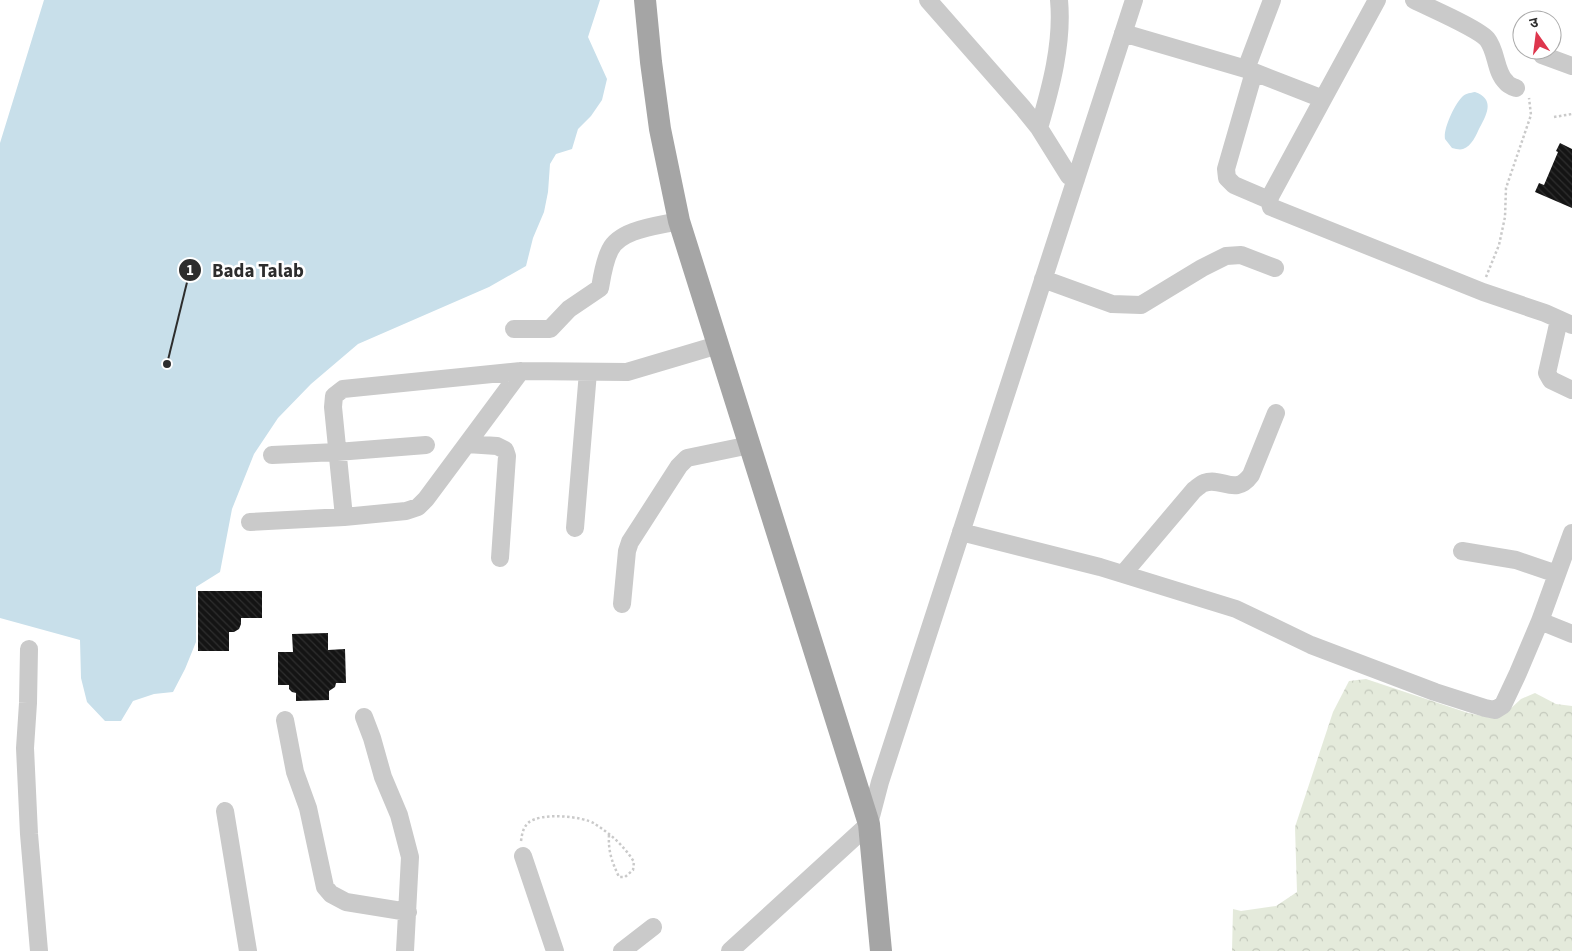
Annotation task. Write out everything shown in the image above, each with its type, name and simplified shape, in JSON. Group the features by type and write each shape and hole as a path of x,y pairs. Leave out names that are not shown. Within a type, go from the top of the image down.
{"main road":[{"path":"645,0 660,129 679,221 869,824 881,951"}],"street":[{"path":"928,0 1023,108 1069,176 1076,179"},
{"path":"1038,128 1049,94 1055,66 1060,14 1059,0"},
{"path":"730,951 869,824 880,782 1134,0"},
{"path":"1269,200 1234,185 1227,178 1226,169 1261,27 1272,0"},
{"path":"1378,0 1269,200 1270,207 1483,292 1545,313 1566,323 1548,362 1547,373 1551,380 1572,390"},
{"path":"1414,0 1474,30 1486,39 1494,54 1501,76 1506,83 1523,93"},
{"path":"1123,33 1250,70 1323,99"},
{"path":"1557,60 1572,66"},
{"path":"514,329 550,329 569,309 600,288 610,249 621,237 638,230 679,221"},
{"path":"1043,279 1112,304 1141,305 1202,268 1226,256 1241,255 1275,268"},
{"path":"344,517 332,407 334,396 343,390 521,371 627,372 718,346"},
{"path":"250,522 344,517 406,511 418,507 521,371"},
{"path":"575,528 588,372"},
{"path":"1123,574 1194,490 1204,482 1235,486 1245,482 1251,475 1276,413"},
{"path":"466,444 497,446 505,450 507,456 500,558"},
{"path":"272,455 426,445"},
{"path":"622,604 627,552 630,542 679,466 687,458 750,445"},
{"path":"961,532 1123,574 1236,609 1311,646 1435,692 1495,710 1503,705 1518,673 1540,621 1572,533"},
{"path":"1462,551 1516,560 1557,574"},
{"path":"1540,621 1572,634"},
{"path":"29,649 25,748 29,834 38,951"},
{"path":"364,717 383,777 399,815 410,857 408,912 404,951"},
{"path":"285,720 295,772 308,808 326,887 331,894 346,902 408,912"},
{"path":"226,811 248,951"},
{"path":"523,856 555,951"},
{"path":"622,951 653,927"}],"path":[{"path":"1483,292 1486,277 1499,244 1505,217 1506,188 1531,115 1523,93"},
{"path":"1554,117 1572,114"},
{"path":"523,856 520,844 524,827 533,819 544,816 570,818 594,823 618,842 634,862 633,870 625,877 619,877 609,855 609,835"}],"green space":[{"path":"1366,679 1468,713 1492,718 1509,710 1521,699 1535,693 1556,704 1572,706 1572,951 1232,951 1233,909 1241,911 1276,906 1297,892 1295,827 1333,712 1349,681"}],"water":[{"path":"44,0 600,0 588,37 607,79 602,100 591,116 578,129 572,149 556,154 550,164 544,212 533,238 526,266 489,287 358,344 311,384 278,418 254,454 232,509 220,572 196,587 196,642 185,669 173,692 154,694 133,701 121,721 105,721 87,702 81,678 80,640 0,618 0,143"},
{"path":"1475,92 1481,95 1487,103 1488,107 1485,117 1475,137 1466,148 1452,148 1445,139 1450,116 1463,96"}],"building":[{"path":"1560,143 1572,149 1572,208 1535,192 1539,183 1544,185"},
{"path":"198,591 262,591 262,618 241,618 239,629 229,632 229,651 198,651"},
{"path":"328,633 328,650 345,649 346,683 336,683 335,687 329,691 329,700 296,701 296,693 289,689 289,685 278,685 278,652 293,652 292,634"}],"place":[{"name":"Bada Talab","path":"167,364"}]}
